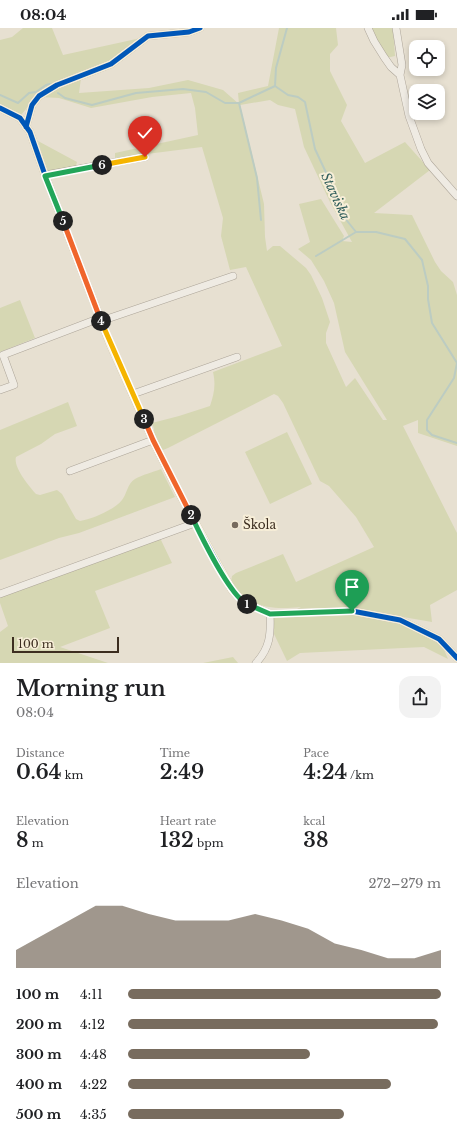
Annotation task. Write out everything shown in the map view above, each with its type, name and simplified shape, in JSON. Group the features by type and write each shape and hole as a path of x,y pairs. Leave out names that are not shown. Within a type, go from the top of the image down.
{"street":[{"path":"26,127 32,105 39,96 57,85 111,64 148,36 188,32 200,28"},
{"path":"368,28 384,57 391,67 400,75"},
{"path":"396,28 402,65 400,75 409,116 421,149 428,163 457,196"},
{"path":"0,108 20,118 30,132 45,176 101,320 153,440 232,590 244,602 270,614 352,611 400,620 439,639 457,658"},
{"path":"45,176 145,157"},
{"path":"0,390 14,385 4,355 101,320 233,276"},
{"path":"134,394 237,357"},
{"path":"70,471 153,440"},
{"path":"0,594 195,522"},
{"path":"256,663 269,643 270,614"}],"green space":[{"path":"23,28 52,28 63,55 141,38 124,53 81,78 79,93 149,88 188,80 223,90 239,104 238,93 268,86 279,28 336,28 338,45 330,54 330,71 347,105 341,121 365,163 405,142 430,170 374,213 412,215 435,262 441,271 453,282 457,295 457,446 418,433 418,420 403,426 457,533 457,590 430,605 432,622 403,617 443,647 448,659 424,647 300,653 287,661 274,634 273,618 286,615 301,607 270,607 253,602 238,591 231,582 232,576 236,573 283,554 296,582 374,547 356,517 329,486 320,481 283,403 278,396 274,394 168,448 163,450 160,448 153,432 154,429 152,423 210,406 214,389 213,372 282,346 246,267 230,270 221,236 223,218 202,147 115,158 115,153 198,135 195,108 191,93 152,97 91,108 59,98 40,97 31,103 21,115 0,105 0,40 12,37","holes":["270,100 278,105 295,109 304,147 330,202 352,242 342,241 344,236 321,199 299,204 310,242 298,249 311,260 324,281 334,303 345,352 387,420 383,420 355,378 346,387 326,343 326,333 330,322 322,298 311,275 306,268 280,246 273,246 267,251 264,204 240,105"]},
{"path":"370,28 393,28 395,56 386,58"},
{"path":"38,141 77,162 76,166 47,172"},
{"path":"20,300 35,338 0,352 0,308"},
{"path":"68,402 77,426 55,434 41,444 16,457 19,471 36,494 40,495 57,490 62,494 76,519 80,521 108,511 122,500 132,481 161,469 175,497 79,533 59,538 0,560 0,430"},
{"path":"287,432 312,484 270,504 245,452"},
{"path":"160,538 172,563 95,591 110,628 60,647 108,663 0,663 0,632 8,626 0,603 0,597"},
{"path":"233,657 238,663 203,663"}],"waterway":[{"name":"Staviska","path":"287,28 276,68 275,86 288,95 298,97 305,102 315,149 337,196 344,217 356,232 376,232 405,239 422,260 428,286 428,299 432,323 457,363 454,378 427,420 427,430 432,435 457,443"},
{"path":"0,95 18,103 29,93 36,92 50,84"},
{"path":"58,93 65,98 92,105 136,93 183,89 206,92 225,103 239,103 275,86"},
{"path":"239,103 257,178 261,220"},
{"path":"316,256 356,232"}],"cycle path":[{"path":"26,127 32,105 39,96 57,85 111,64 148,36 189,32 200,28"},
{"path":"0,108 20,118 30,132 110,344 176,487 232,590 244,602 270,614 352,611 400,620 439,639 457,658"}],"place":[{"name":"Škola","path":"235,525"}],"route":[{"path":"145,157 45,176 110,344 134,394 153,440 176,487 232,590 244,602 270,614 352,611"}]}
